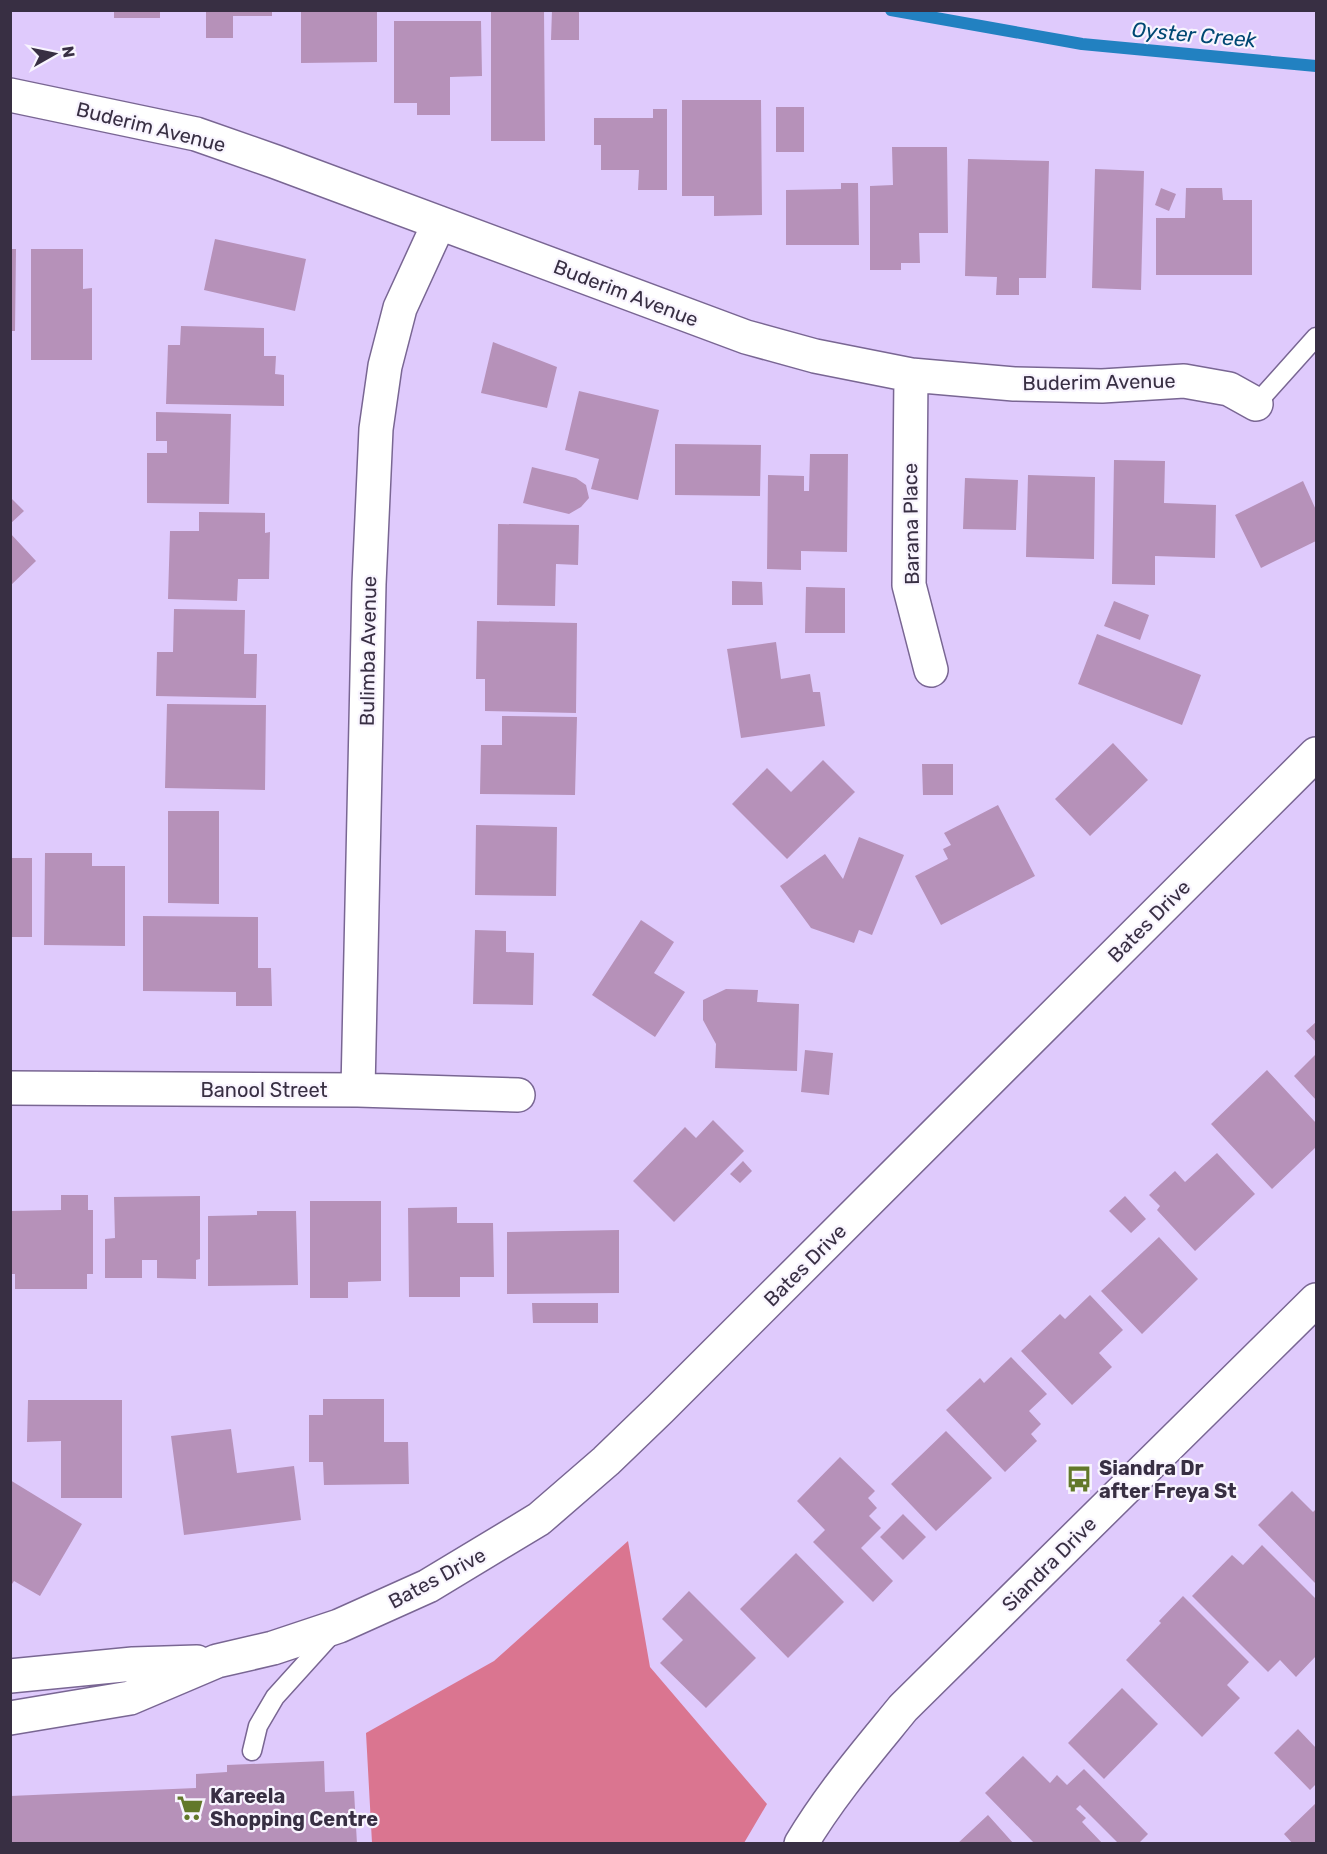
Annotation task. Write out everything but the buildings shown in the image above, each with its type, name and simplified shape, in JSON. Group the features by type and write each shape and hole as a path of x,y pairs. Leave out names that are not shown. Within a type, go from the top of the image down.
{"street":[{"name":"Buderim Avenue","path":"10,94 196,134 746,337 815,356 911,375 1014,384 1102,386 1185,381 1229,389 1256,404"},
{"name":"Bulimba Avenue","path":"358,1090 369,584 376,429 385,366 400,308 439,223"},
{"name":"Barana Place","path":"911,375 909,585 932,670"},
{"name":"Bates Drive","path":"10,1718 130,1698 217,1661 273,1648 339,1626 428,1586 539,1519 606,1461 677,1392 1317,754"},
{"name":"Banool Street","path":"10,1088 358,1090 518,1095"},
{"name":"Siandra Drive","path":"801,1844 856,1766 903,1708 1317,1300"},
{"name":"Bates Drive","path":"10,1676 133,1664 217,1661"}],"lane":[{"path":"1256,404 1317,337"},
{"path":"252,1751 258,1726 275,1697 339,1626"}],"shaded area":[{"path":"628,1541 650,1667 767,1804 744,1843 372,1843 366,1733 494,1661"}],"waterway":[{"name":"Oyster Creek","path":"891,10 1082,44 1316,66"}],"place":[{"name":"Siandra Dr after Freya St","path":"1079,1479"},
{"name":"Kareela Shopping Centre","path":"190,1808"}]}
